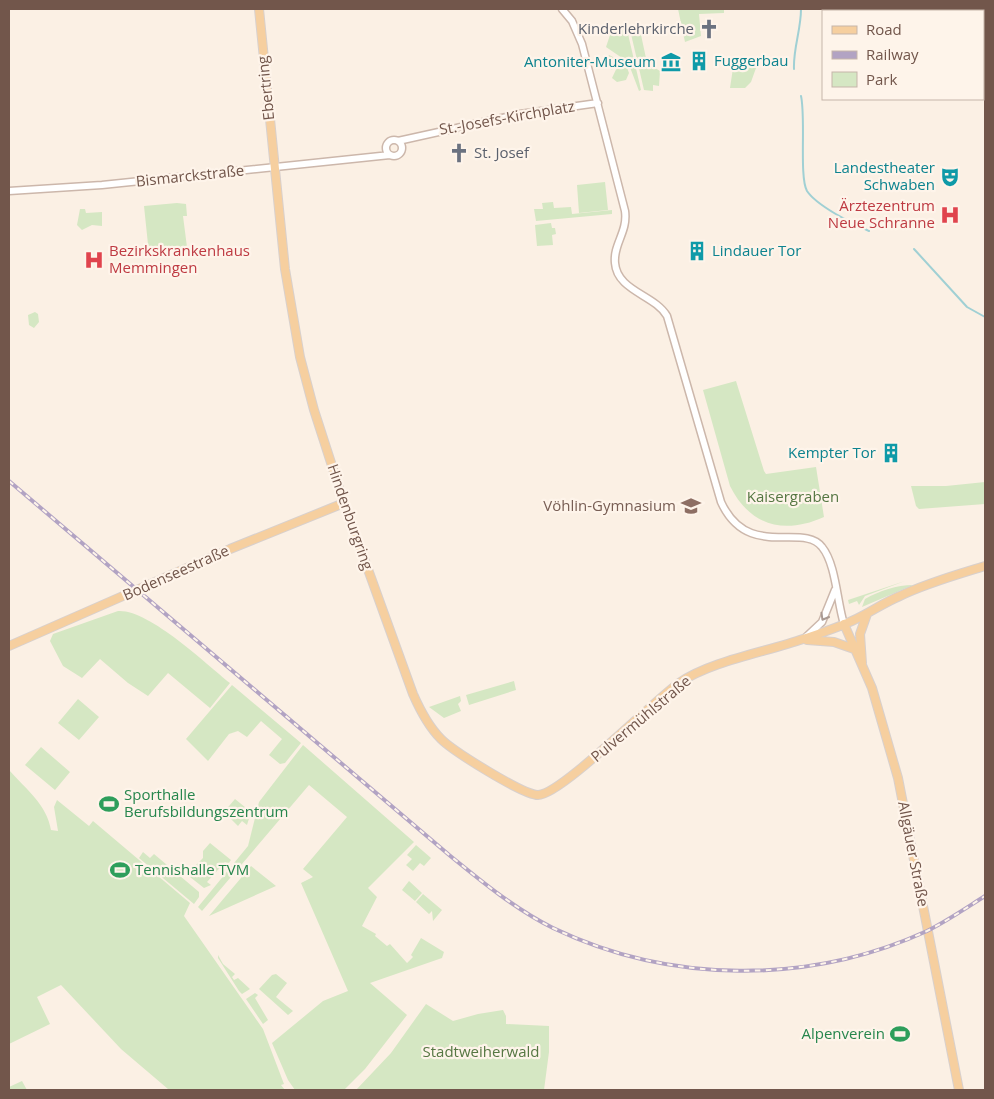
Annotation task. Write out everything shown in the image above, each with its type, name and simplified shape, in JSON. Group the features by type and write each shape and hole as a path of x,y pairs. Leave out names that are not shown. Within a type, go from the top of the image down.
{"main road":[{"name":"Ebertring","path":"258,9 275,168"},
{"name":"Hindenburgring","path":"275,168 285,269 300,357 314,410 344,503 413,694 422,714 442,740 516,787 532,794 543,794"},
{"name":"Bodenseestraße","path":"9,646 230,549 344,503"},
{"name":"Pulvermühlstraße","path":"543,794 560,786 641,714 691,676 844,624 922,586 985,566"},
{"path":"862,665 861,628 868,612"},
{"name":"Allgäuer Straße","path":"844,624 879,711 898,778 959,1090"},
{"path":"803,639 834,642 854,649"}],"street":[{"path":"562,9 579,36 598,103 626,217 624,231 615,253 616,270 624,283 660,307 667,316 723,507 739,524 758,536 773,539 799,537 814,540 827,554 844,624"},
{"name":"St.-Josefs-Kirchplatz","path":"398,141 514,115 598,103"},
{"name":"St.-Josefs-Kirchplatz","path":"402,149 417,137"},
{"name":"Bismarckstraße","path":"371,156 386,147 389,142 398,141"},
{"path":"398,141 402,149"},
{"path":"386,147 390,155"},
{"name":"Bismarckstraße","path":"9,191 102,185 275,168 399,154 402,149"},
{"path":"803,639 822,622 836,588"}],"green space":[{"path":"678,9 724,9 724,13 699,14 701,36 685,42"},
{"path":"623,30 628,34 641,90 639,91 628,62 606,47 611,32"},
{"path":"640,30 647,63 660,71 659,86 653,85 653,91 644,90 631,34"},
{"path":"609,55 617,59 612,70 604,60"},
{"path":"620,61 626,65 629,73 626,80 617,82 612,78"},
{"path":"736,66 756,68 751,82 745,88 730,88 733,68 736,69"},
{"path":"605,182 608,210 579,213 577,185"},
{"path":"553,202 554,208 571,207 572,214 612,210 612,214 536,221 534,209 543,209 542,203"},
{"path":"186,204 187,216 183,216 188,255 175,257 174,251 149,254 144,206"},
{"path":"80,209 85,209 86,213 102,212 102,226 92,225 82,230 77,225"},
{"path":"551,223 552,228 555,228 556,234 552,235 553,245 537,246 535,225"},
{"path":"35,312 38,314 39,322 34,328 29,325 28,315"},
{"name":"Kaisergraben","path":"736,381 764,471 766,474 816,467 824,517 795,525 782,526 758,518 738,500 730,486 703,390"},
{"path":"985,482 985,504 919,509 916,506 911,486 946,486"},
{"path":"905,581 865,596 859,605 857,601 849,604 848,600"},
{"path":"913,585 862,607 865,599 876,593 894,587"},
{"path":"118,611 131,613 161,628 230,683 210,708 168,673 148,696 128,683 100,659 82,678 63,666 50,641 53,634"},
{"path":"514,681 516,690 469,705 466,695"},
{"path":"232,685 301,743 285,763 280,764 269,755 282,739 261,721 247,737 238,731 229,734 208,761 186,739"},
{"path":"460,696 461,701 458,704 461,711 444,718 429,707"},
{"path":"78,699 99,717 79,740 58,723"},
{"path":"303,745 414,842 368,888 377,897 362,926 376,934 375,936 387,946 390,944 407,963 413,957 411,955 421,938 444,952 442,958 370,983 407,1015 365,1069 344,1090 295,1090 288,1080 272,1043 323,1001 348,991 301,883 313,877 303,869 347,817 309,785 202,911 198,907 248,846 259,802"},
{"path":"41,747 70,772 55,790 25,765"},
{"path":"9,770 40,805 49,821 51,830 58,831 54,807 57,800 89,826 93,821 190,903 184,916 263,1029 284,1084 281,1085 285,1090 168,1089 121,1049 61,985 37,997 50,1024 9,1044"},
{"path":"235,799 251,812 247,825 242,821 238,826 224,812"},
{"path":"210,843 231,860 228,864 225,862 207,882 211,885 204,888 190,877 189,872 203,858 203,851"},
{"path":"416,845 431,858 424,866 420,863 413,871 406,865 412,859 407,855"},
{"path":"143,852 150,858 154,854 199,892 199,897 194,904 139,858"},
{"path":"251,866 276,886 209,916"},
{"path":"409,881 422,893 415,901 402,890"},
{"path":"423,894 442,910 433,921 432,911 429,914 416,902"},
{"path":"218,955 223,964 235,974 232,977 234,980 238,978 250,989 242,994 239,991 218,958"},
{"path":"276,974 287,983 276,997 293,1011 288,1015 259,989 272,975"},
{"path":"255,993 258,995 255,998 268,1020 263,1024 246,999"},
{"name":"Stadtweiherwald","path":"426,1004 453,1021 503,1010 506,1016 506,1024 549,1026 549,1052 544,1090 356,1090 391,1053"},
{"path":"22,1081 27,1090 9,1090 9,1087"}],"waterway":[{"path":"794,69 801,9"},
{"path":"801,96 803,173 807,191 819,203 869,231"},
{"path":"914,249 967,307 985,317"}],"railway":[{"path":"9,481 448,854 512,903 553,928 598,946 644,960 692,968 740,971 788,969 835,961 882,949 927,931 985,896"}],"place":[{"name":"Kinderlehrkirche","path":"709,29"},
{"name":"Fuggerbau","path":"699,61"},
{"name":"Antoniter-Museum","path":"671,62"},
{"name":"St. Josef","path":"459,153"},
{"name":"Landestheater Schwaben","path":"950,177"},
{"name":"Ärztezentrum Neue Schranne","path":"950,215"},
{"name":"Lindauer Tor","path":"697,251"},
{"name":"Bezirkskrankenhaus Memmingen","path":"94,260"},
{"name":"Kempter Tor","path":"891,453"},
{"name":"Vöhlin-Gymnasium","path":"691,506"},
{"name":"Sporthalle Berufsbildungszentrum","path":"109,804"},
{"name":"Tennishalle TVM","path":"120,870"},
{"name":"Alpenverein","path":"900,1034"}]}
